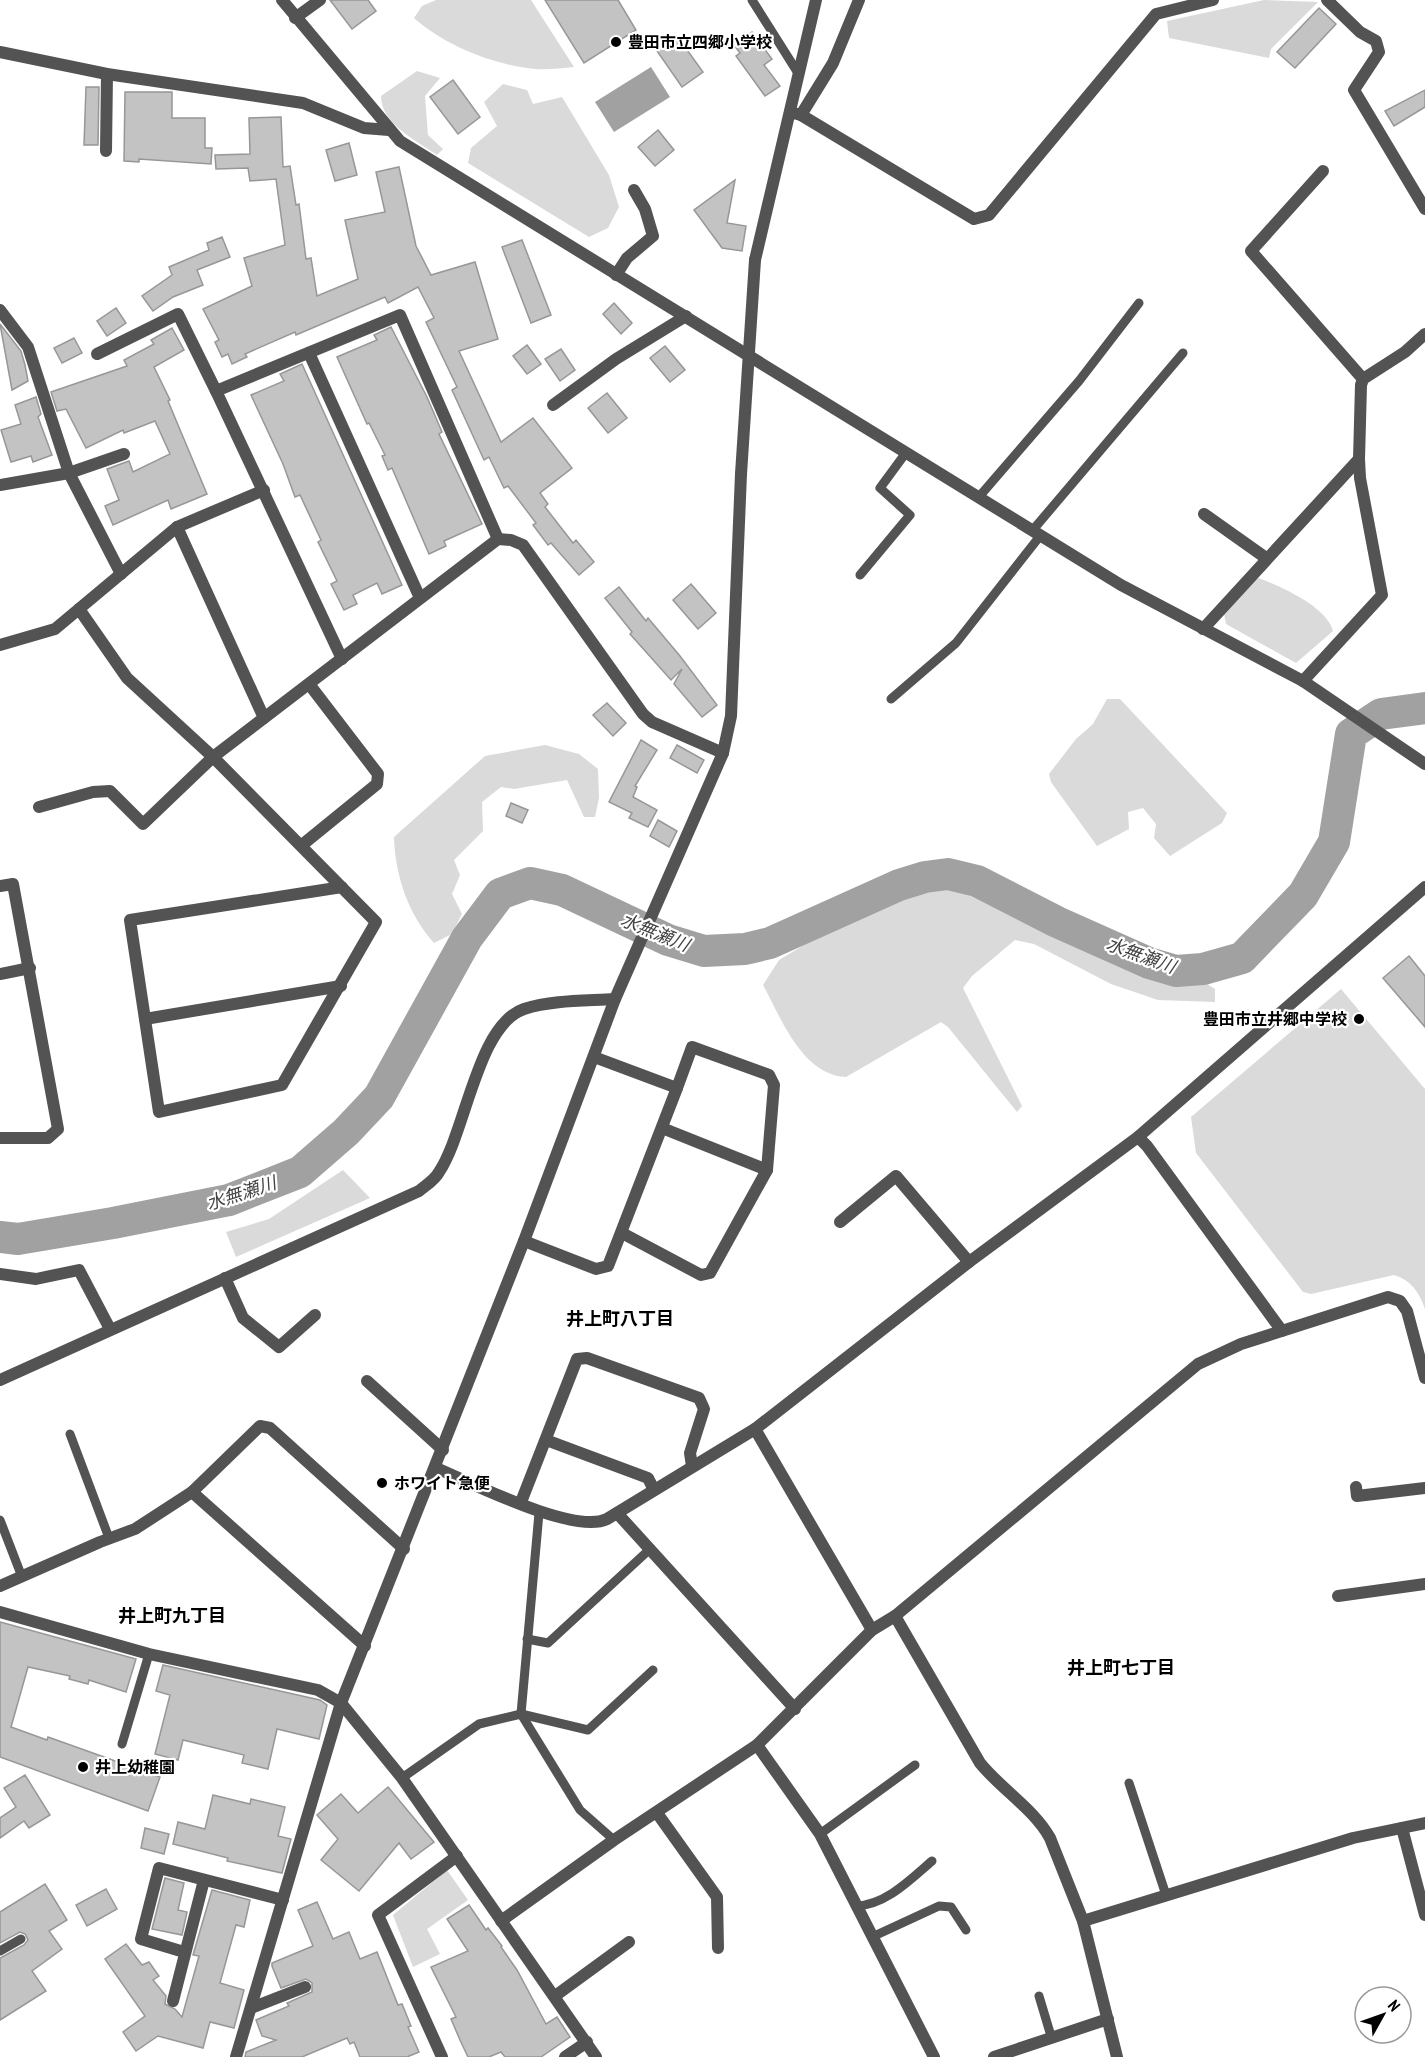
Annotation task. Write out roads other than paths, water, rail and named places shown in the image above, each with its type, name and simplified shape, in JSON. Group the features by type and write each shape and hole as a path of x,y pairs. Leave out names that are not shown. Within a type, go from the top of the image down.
{"street":[{"path":"282,0 400,141 1121,585 1303,681 1425,764"},
{"path":"295,18 320,0"},
{"path":"236,2057 341,1703 436,1468 615,999 723,753 732,716 741,474 755,260 795,113 798,73 816,0"},
{"path":"795,113 833,63 859,0"},
{"path":"795,113 974,219 989,215 1156,14 1214,0"},
{"path":"1327,0 1360,32 1376,41 1379,52 1354,90 1425,209"},
{"path":"0,52 107,74 303,103 364,128 389,130"},
{"path":"106,152 107,74"},
{"path":"1323,171 1251,251 1364,379"},
{"path":"616,275 627,258 653,236 645,209 634,190"},
{"path":"0,310 28,347 69,473 121,574"},
{"path":"97,354 178,314 264,490 342,659"},
{"path":"216,391 400,315 498,539"},
{"path":"553,405 616,359 686,316"},
{"path":"1303,681 1382,595 1360,478 1361,385 1364,379 1405,352 1425,334"},
{"path":"309,353 420,598"},
{"path":"0,485 69,473 124,454"},
{"path":"1203,629 1359,459"},
{"path":"0,645 55,629 177,526 264,490"},
{"path":"1204,514 1266,558"},
{"path":"177,526 264,718"},
{"path":"39,807 93,792 110,791 143,824 213,758 498,539 511,540 523,545 643,714 652,722 723,753"},
{"path":"79,609 127,678 302,845 376,922 282,1085 159,1112 130,920 342,887"},
{"path":"302,845 377,784 378,774 309,684"},
{"path":"0,886 14,884 58,1129 48,1138 0,1138"},
{"path":"436,1468 521,1502 539,1513 599,1523 617,1513 755,1429 969,1262 1138,1137 1425,887"},
{"path":"0,974 30,968"},
{"path":"145,1019 341,986"},
{"path":"0,1380 420,1191 438,1174 451,1150 483,1058 496,1030 522,1010 554,1003 615,999"},
{"path":"524,1241 603,1269 608,1266 692,1047 769,1076 774,1085 767,1170 710,1273 701,1275 622,1233"},
{"path":"594,1057 677,1088"},
{"path":"662,1128 767,1170"},
{"path":"1138,1137 1147,1146 1282,1331"},
{"path":"840,1222 896,1176 969,1262"},
{"path":"0,1274 36,1279 79,1270 110,1329"},
{"path":"225,1278 243,1318 279,1347 315,1315"},
{"path":"501,1922 614,1840 757,1745 872,1630 895,1616 1198,1364 1223,1351 1388,1297 1400,1301 1407,1311 1425,1378"},
{"path":"521,1502 577,1359 587,1358 699,1398 704,1409 690,1453 692,1466"},
{"path":"367,1381 443,1450"},
{"path":"0,1586 109,1538 135,1529 192,1492 260,1426 270,1428 404,1549"},
{"path":"755,1429 872,1630"},
{"path":"546,1440 648,1478 654,1490"},
{"path":"1356,1487 1356,1496 1425,1488"},
{"path":"192,1492 365,1646"},
{"path":"617,1513 795,1709"},
{"path":"1338,1596 1425,1584"},
{"path":"0,1612 149,1654 318,1690 341,1703 402,1778 596,2057"},
{"path":"895,1616 980,1763 1044,1827 1083,1921 1117,2057"},
{"path":"757,1745 820,1834 934,2057"},
{"path":"657,1813 717,1897 718,1948"},
{"path":"1083,1921 1353,1838 1425,1823"},
{"path":"1402,1828 1425,1915"},
{"path":"442,2057 378,1915 457,1856"},
{"path":"184,1952 141,1939 159,1868 283,1900"},
{"path":"173,2001 204,1880"},
{"path":"555,1996 629,1942"},
{"path":"252,2008 305,1987"},
{"path":"994,2057 1051,2036 1108,2019"},
{"path":"565,2057 587,2042"}],"lane":[{"path":"752,0 798,73"},
{"path":"978,498 1079,381 1139,303"},
{"path":"891,699 956,643 1036,533 1183,353"},
{"path":"860,575 910,515 880,488 905,454"},
{"path":"70,1434 109,1538"},
{"path":"539,1513 522,1714 580,1810 614,1840"},
{"path":"0,1520 22,1577"},
{"path":"527,1639 548,1643 650,1549"},
{"path":"122,1744 149,1654"},
{"path":"402,1778 479,1724 522,1714 588,1730 653,1670"},
{"path":"820,1834 915,1765"},
{"path":"1129,1783 1166,1895"},
{"path":"856,1906 867,1906 889,1895 932,1861"},
{"path":"872,1937 939,1906 951,1907 966,1930"},
{"path":"0,1952 21,1939"},
{"path":"1039,1996 1051,2036"}],"waterway":[{"name":"水無瀬川","path":"0,1237 18,1239 229,1200 300,1172 346,1132 379,1097 467,938 500,894 530,883 562,890 668,940 704,951 745,949 770,943 899,885 925,877 948,874 977,881 1057,922 1149,963 1176,971 1203,969 1242,958 1303,895 1334,842 1351,734 1381,714 1425,708"}],"place":[{"name":"豊田市立四郷小学校","path":"616,42"},
{"name":"豊田市立井郷中学校","path":"1359,1019"},
{"name":"ホワイト急便","path":"382,1483"},
{"name":"井上幼稚園","path":"83,1767"}],"district":[{"name":"井上町八丁目","path":"620,1318"},
{"name":"井上町九丁目","path":"172,1615"},
{"name":"井上町七丁目","path":"1121,1667"}]}
